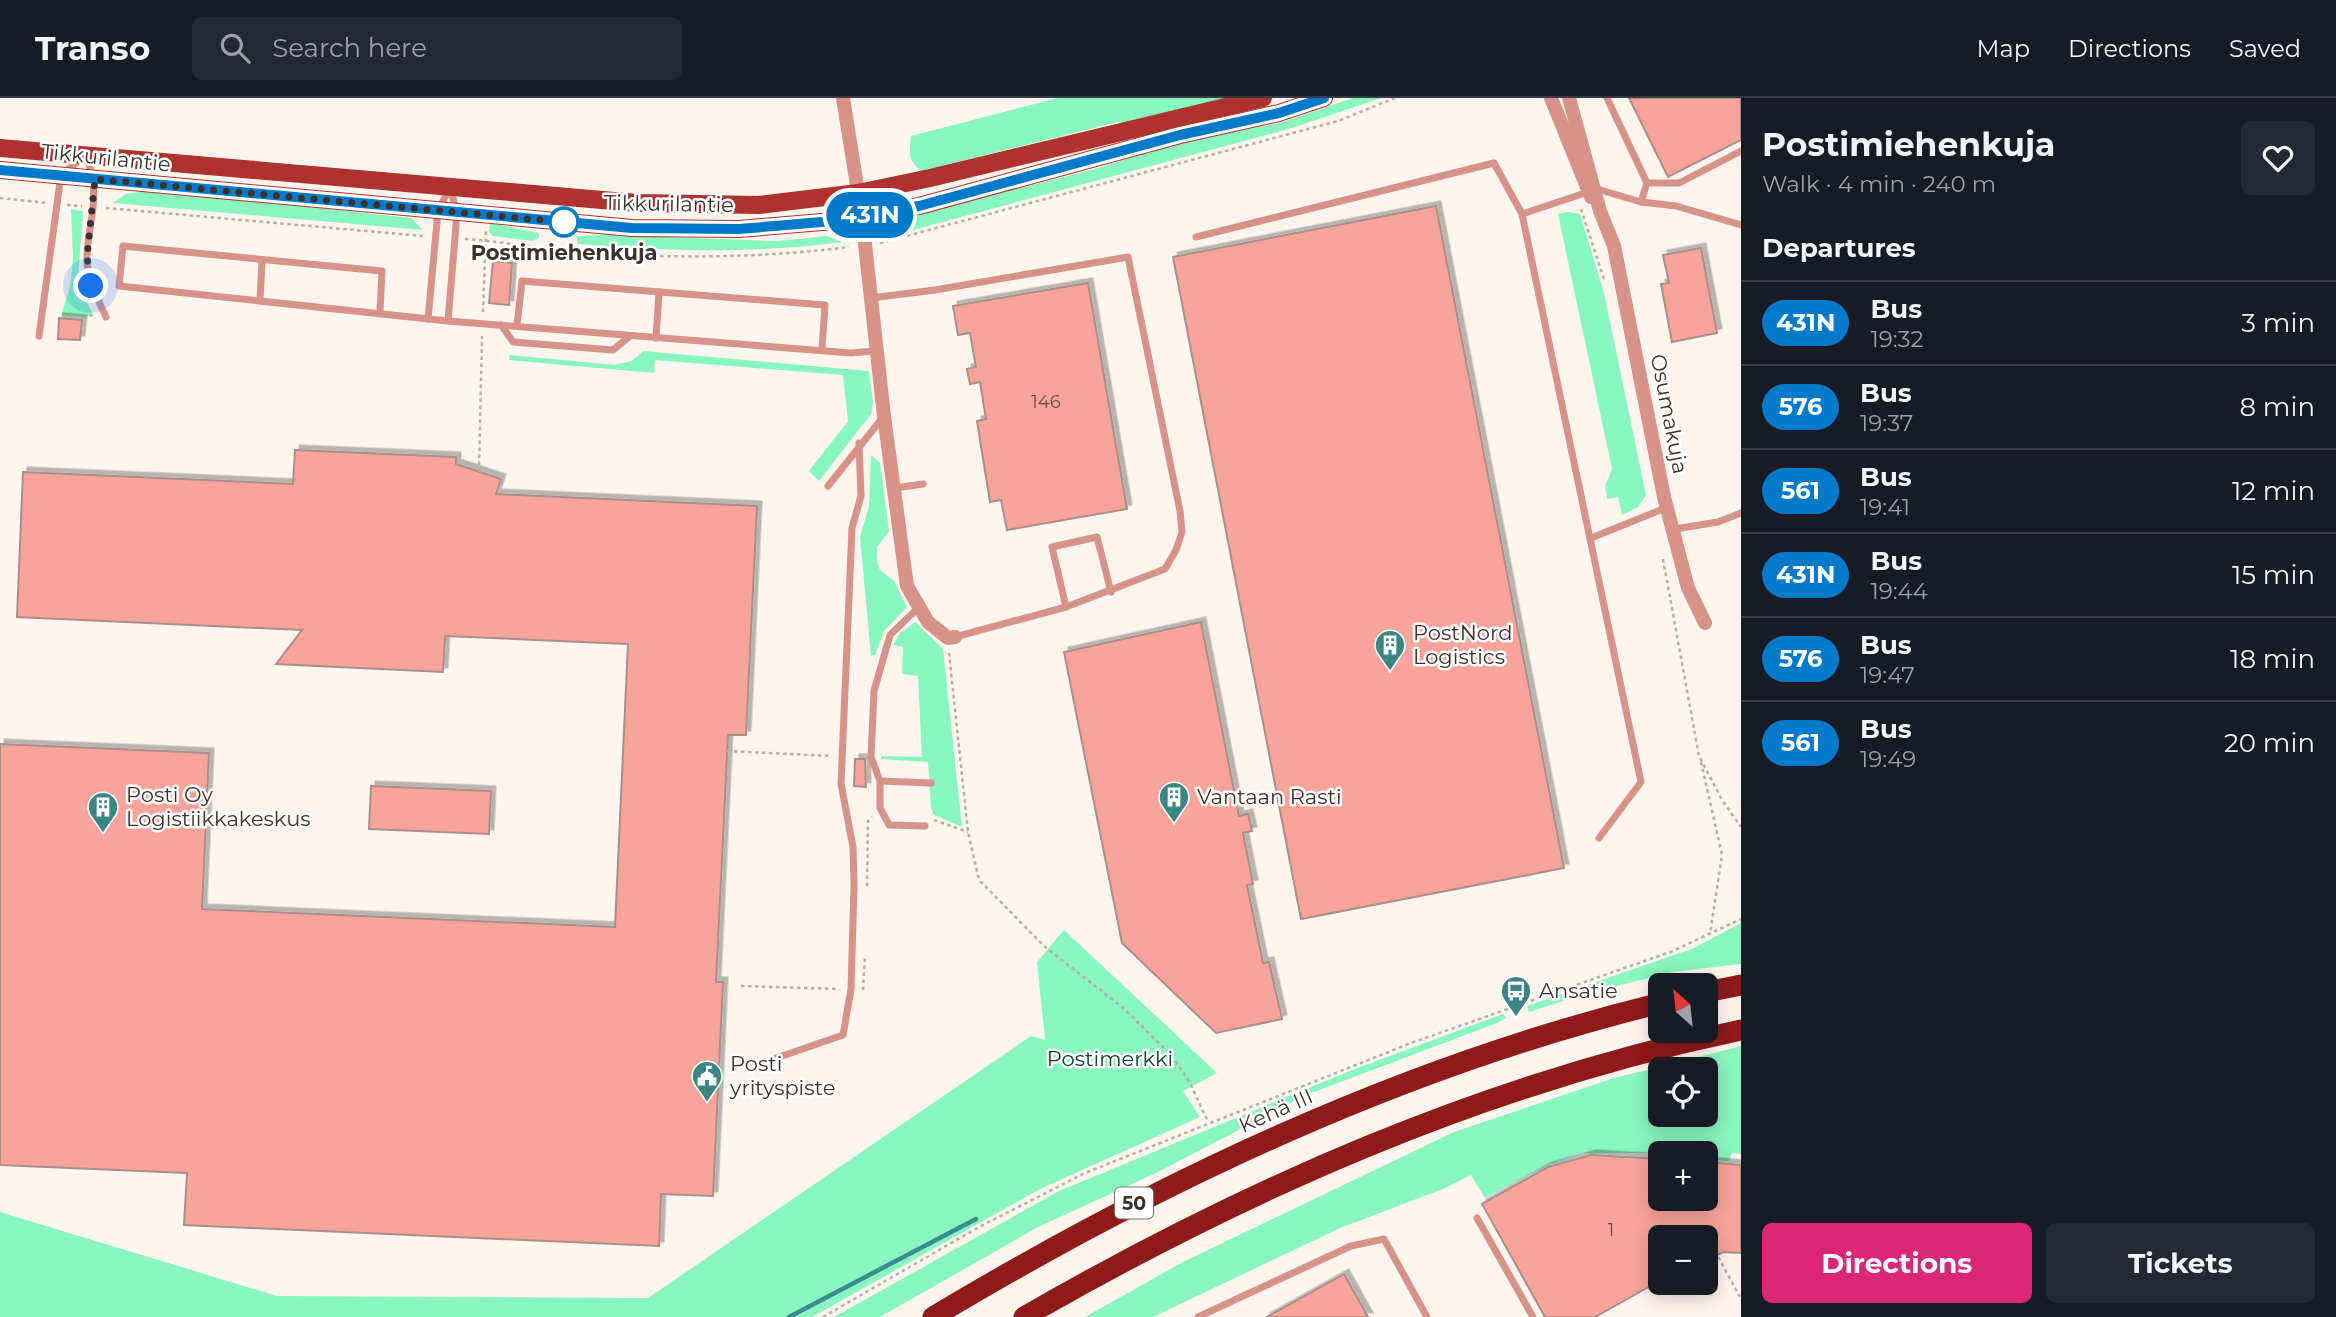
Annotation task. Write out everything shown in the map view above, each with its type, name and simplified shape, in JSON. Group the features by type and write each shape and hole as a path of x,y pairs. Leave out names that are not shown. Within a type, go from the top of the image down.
{"highway":[{"path":"1718,990 1741,985"},
{"name":"Kehä III","path":"934,1316 1142,1199 1340,1109 1469,1060 1648,1006"},
{"name":"50","path":"1024,1317 1096,1276 1237,1203 1359,1149 1510,1092 1624,1058 1741,1030"}],"main road":[{"name":"Tikkurilantie","path":"0,148 702,206 759,205 858,193 1263,98"},
{"name":"Tikkurilantie","path":"0,170 632,228 739,229 862,217 919,206 1180,135 1279,113 1324,98"}],"street":[{"path":"843,98 862,217 884,416 907,586 928,622 951,637"},
{"name":"Osumakuja","path":"1551,98 1587,193 1600,211 1614,246 1668,507 1688,588 1705,623"},
{"name":"Osumakuja","path":"1569,98 1587,193"}],"lane":[{"path":"1607,98 1647,183 1641,202"},
{"path":"1647,183 1679,183 1741,151"},
{"path":"40,336 61,175 86,155 95,179 87,257 91,286 106,317"},
{"path":"1196,237 1494,163 1522,214 1641,782 1599,838"},
{"path":"428,319 438,211 450,187"},
{"path":"448,321 457,213 450,187"},
{"path":"1522,214 1587,193 1676,206 1741,225"},
{"path":"380,312 382,271 123,246 119,286 448,321 851,353 877,351"},
{"path":"871,298 935,290 1128,257 1180,511 1182,532 1177,550 1165,569 1111,592 1066,607 951,637"},
{"path":"260,299 262,260"},
{"path":"517,325 522,281 825,305 822,349"},
{"path":"656,338 659,292"},
{"path":"501,325 513,342 613,350 630,336"},
{"path":"828,486 859,443 884,416"},
{"path":"756,1065 843,1035 851,989 853,847 841,784 852,528 861,496 859,443"},
{"path":"895,488 923,484"},
{"path":"1591,538 1668,507"},
{"path":"1675,529 1718,522 1741,513"},
{"path":"1066,607 1052,547 1097,537 1111,592"},
{"path":"918,608 890,635 874,691 871,757 880,780 880,808 889,825 925,826"},
{"path":"880,780 931,783"},
{"path":"1477,1218 1533,1317"},
{"path":"1198,1317 1350,1246 1384,1239 1427,1317"}],"path":[{"path":"1587,193 1607,289"},
{"path":"479,472 481,354"},
{"path":"1663,555 1699,755 1722,855 1721,879 1710,936"},
{"path":"951,637 968,832 979,880 1044,946 1122,1007 1172,1056 1190,1083 1209,1123"},
{"path":"727,751 830,756"},
{"path":"1699,755 1721,800 1741,827"},
{"path":"925,826 935,819 968,832"},
{"path":"823,1317 1040,1194 1411,1043 1710,936 1741,919"},
{"path":"1516,1006 1516,1018"},
{"path":"1718,1258 1741,1299"}],"green space":[{"path":"1058,98 1242,98 1132,124 1118,122 921,171 912,160 911,136"},
{"path":"1353,98 1381,98 1292,128 880,239 885,230 918,214 1095,169 1196,137 1277,124"},
{"path":"150,190 411,218 423,230 113,203 126,194"},
{"path":"71,209 83,211 78,280 92,313 86,317 61,315 70,287 73,258"},
{"path":"1558,214 1580,214 1604,293 1646,495 1638,507 1622,515 1618,497 1607,499 1605,486 1612,469"},
{"path":"490,223 539,233 539,238 532,241 492,236 489,231"},
{"path":"576,236 778,241 827,236 842,242 743,250 677,250 578,244"},
{"path":"644,351 869,371 873,403 871,414 819,481 809,471 848,421 843,375 655,360 654,373 509,360 510,355 615,365 631,361"},
{"path":"871,455 880,463 889,531 877,547 877,562 880,570 894,581 907,607 884,631 875,655 871,656 860,537 869,506"},
{"path":"915,622 943,649 962,827 934,815 931,808 928,762 881,759 881,756 922,757 918,676 902,674 903,647 893,645 900,633"},
{"path":"1741,923 1741,964 1648,973 1648,978 1529,1012 1527,1006 1694,948"},
{"name":"Postimerkki","path":"1064,930 1217,1073 1183,1091 1200,1117 1040,1189 812,1317 0,1317 0,1212 277,1296 648,1298 1031,1036 1045,1040 1037,962"},
{"path":"1503,1014 1506,1018 1497,1023 1306,1095 1156,1173 1038,1227 880,1317 834,1317 1059,1191 1352,1070"},
{"path":"1741,1046 1741,1154 1732,1153 1729,1161 1718,1160 1718,1141 1648,1141 1648,1153 1583,1153 1550,1164 1485,1198 1471,1175 1443,1189 1340,1228 1153,1317 1085,1317 1183,1262 1454,1132 1611,1079 1648,1070 1648,1127 1718,1127 1718,1057 1698,1057"}],"building":[{"path":"1629,98 1741,98 1741,140 1668,177"},
{"name":"PostNord Logistics","path":"1436,206 1564,868 1301,919 1173,257"},
{"path":"1701,248 1717,333 1672,342 1661,284 1669,283 1663,255"},
{"path":"493,261 512,263 509,305 489,303"},
{"path":"1088,283 1127,509 1007,530 1001,500 990,502 977,421 986,419 980,382 970,384 967,369 976,367 970,333 958,335 953,306"},
{"path":"59,318 82,320 80,340 58,339"},
{"name":"Posti Oy Logistiikkakeskus","path":"295,450 456,457 456,464 501,479 496,494 757,506 746,735 728,735 716,982 723,982 713,1196 661,1194 659,1246 184,1225 187,1173 0,1165 0,744 209,753 202,909 615,927 628,644 445,636 443,672 276,664 302,630 17,617 23,472 293,484"},
{"name":"Vantaan Rasti","path":"1201,622 1239,816 1248,814 1252,831 1243,833 1253,884 1247,885 1263,963 1269,962 1282,1019 1216,1033 1122,943 1064,652"},
{"path":"855,759 865,759 866,787 854,786"},
{"path":"371,786 491,791 489,834 369,829"},
{"path":"1591,1155 1648,1158 1648,1211 1718,1211 1718,1163 1741,1165 1741,1253 1723,1252 1718,1255 1718,1225 1648,1225 1648,1287 1595,1317 1545,1317 1482,1204 1548,1167"},
{"path":"1344,1274 1368,1317 1267,1317"}],"waterway":[{"path":"789,1317 976,1219"}],"bus line":[{"name":"431N","path":"0,170 632,228 739,229 834,221 919,206 1180,135 1279,113 1324,98"}],"place":[{"name":"Postimiehenkuja","path":"564,222"},
{"name":"PostNord Logistics","path":"1390,672"},
{"name":"Vantaan Rasti","path":"1174,824"},
{"name":"Posti Oy Logistiikkakeskus","path":"103,834"},
{"name":"Ansatie","path":"1516,1018"},
{"name":"Posti yrityspiste","path":"707,1103"}],"route":[{"path":"91,286 87,257 95,179 564,222"}]}
